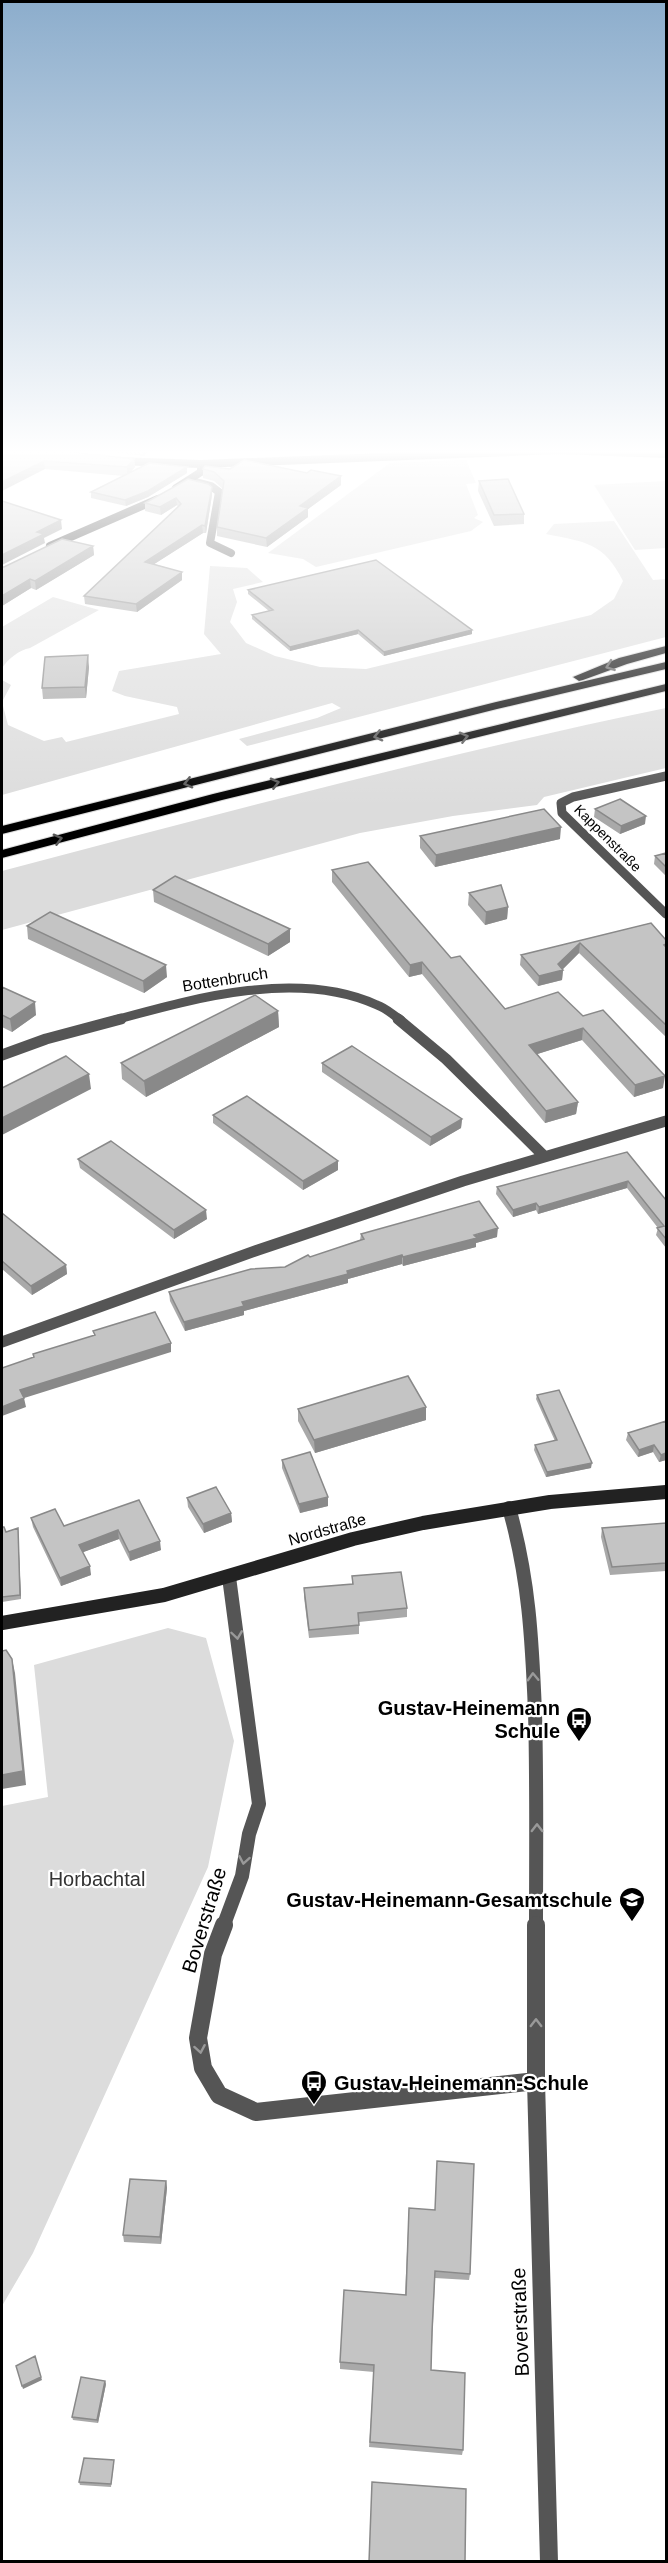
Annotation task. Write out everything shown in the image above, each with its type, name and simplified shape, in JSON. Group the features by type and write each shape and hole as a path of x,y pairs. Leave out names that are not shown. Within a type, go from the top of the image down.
{"highway":[{"path":"496,706 623,661 666,650"},
{"path":"2,830 496,706 666,666"},
{"path":"2,854 218,797 666,688"},
{"path":"584,708 666,694"}],"street":[{"name":"Kappenstraße","path":"666,776 573,797 561,803 562,813 666,914"},
{"name":"Bottenbruch","path":"2,1055 46,1039 175,1004 276,987 331,991 378,1005 412,1028 544,1156"},
{"path":"2,1342 268,1247 464,1181 666,1121"},
{"name":"Nordstraße","path":"2,1623 164,1595 353,1539 423,1523 550,1502 666,1492"},
{"name":"Boverstraße","path":"509,1508 519,1542 532,1624 536,1764 536,2081 549,2562"},
{"name":"Boverstraße","path":"229,1577 259,1804 249,1834 242,1876 213,1954 198,2038 203,2068 219,2095 256,2112 536,2081"}],"green space":[{"path":"210,569 248,569 263,582 233,589 237,602 230,622 246,643 275,656 320,667 366,669 591,615 614,599 623,581 616,569 645,569 653,580 666,579 666,637 247,746 239,739 317,718 341,708 332,703 2,795 2,702 8,725 44,741 62,737 66,742 179,714 177,707 112,691 119,671 221,654 204,634"},
{"path":"53,597 99,610 18,653 2,668 2,627"},
{"path":"2,680 11,685 2,702"},
{"path":"666,708 666,768 544,797 537,805 453,816 360,833 2,930 2,871 416,764"},
{"name":"Horbachtal","path":"168,1628 206,1638 234,1741 208,1867 33,2253 2,2306 2,1806 48,1797 34,1665"}],"building":[{"path":"2,569 56,569 35,581 30,579 2,596"},
{"path":"113,569 169,569 182,572 136,604 84,596"},
{"path":"339,569 388,569 472,630 384,652 358,630 290,647 252,615 273,610 248,590"},
{"path":"88,655 85,687 42,688 45,657"},
{"path":"620,799 646,816 621,826 595,809"},
{"path":"544,809 561,827 436,855 420,836"},
{"path":"666,853 666,867 655,856"},
{"path":"368,862 451,958 460,956 505,1009 558,992 583,1016 603,1010 665,1076 635,1085 583,1028 529,1045 578,1102 546,1111 422,962 410,965 332,870"},
{"path":"175,876 290,929 268,944 153,890"},
{"path":"501,885 508,907 486,912 469,893"},
{"path":"50,912 166,965 143,981 27,926"},
{"path":"651,923 666,940 664,945 666,947 666,1025 580,943 558,964 563,970 539,976 521,955"},
{"path":"2,987 35,1002 10,1019 2,1015"},
{"path":"255,995 278,1011 144,1081 121,1063"},
{"path":"352,1046 462,1119 431,1137 322,1063"},
{"path":"66,1056 89,1074 2,1118 2,1088"},
{"path":"247,1096 338,1161 303,1181 213,1115"},
{"path":"111,1141 206,1210 174,1230 78,1159"},
{"path":"627,1152 666,1200 666,1239 657,1228 664,1226 628,1181 539,1207 536,1203 513,1210 497,1187"},
{"path":"479,1201 498,1228 474,1235 477,1238 403,1257 402,1255 347,1271 348,1274 242,1302 244,1306 184,1322 169,1292 251,1269 285,1267 308,1255 310,1257 364,1239 361,1234"},
{"path":"2,1213 66,1265 31,1286 2,1261"},
{"path":"155,1312 171,1343 20,1390 24,1398 2,1407 2,1368 34,1357 33,1354 95,1335 93,1331"},
{"path":"408,1376 426,1407 314,1440 298,1409"},
{"path":"559,1390 592,1463 547,1472 535,1445 557,1440 537,1395"},
{"path":"666,1421 666,1453 661,1455 654,1445 639,1450 628,1433"},
{"path":"310,1452 328,1497 299,1504 282,1460"},
{"path":"216,1487 231,1513 203,1524 187,1498"},
{"path":"139,1500 160,1541 129,1552 118,1530 79,1545 90,1566 60,1578 31,1518 55,1509 64,1526"},
{"path":"666,1523 666,1563 612,1567 602,1528"},
{"path":"2,1527 6,1532 18,1528 20,1595 2,1597"},
{"path":"401,1572 407,1608 358,1613 359,1625 309,1630 304,1588 353,1584 352,1576"},
{"path":"6,1650 12,1659 23,1771 2,1775 2,1651"},
{"path":"437,2161 474,2164 470,2274 435,2271 432,2332 431,2370 465,2373 463,2450 370,2442 374,2365 340,2362 344,2290 406,2295 409,2208 435,2210"},
{"path":"130,2179 166,2181 160,2237 123,2235"},
{"path":"35,2356 41,2377 22,2386 16,2366"},
{"path":"81,2377 105,2381 97,2420 72,2417"},
{"path":"84,2458 114,2460 111,2484 79,2482"},
{"path":"372,2482 466,2489 465,2562 369,2562"}],"place":[{"name":"Gustav-Heinemann Schule","path":"579,1743"},
{"name":"Gustav-Heinemann-Gesamtschule","path":"632,1923"},
{"name":"Gustav-Heinemann-Schule","path":"314,2106"}]}
